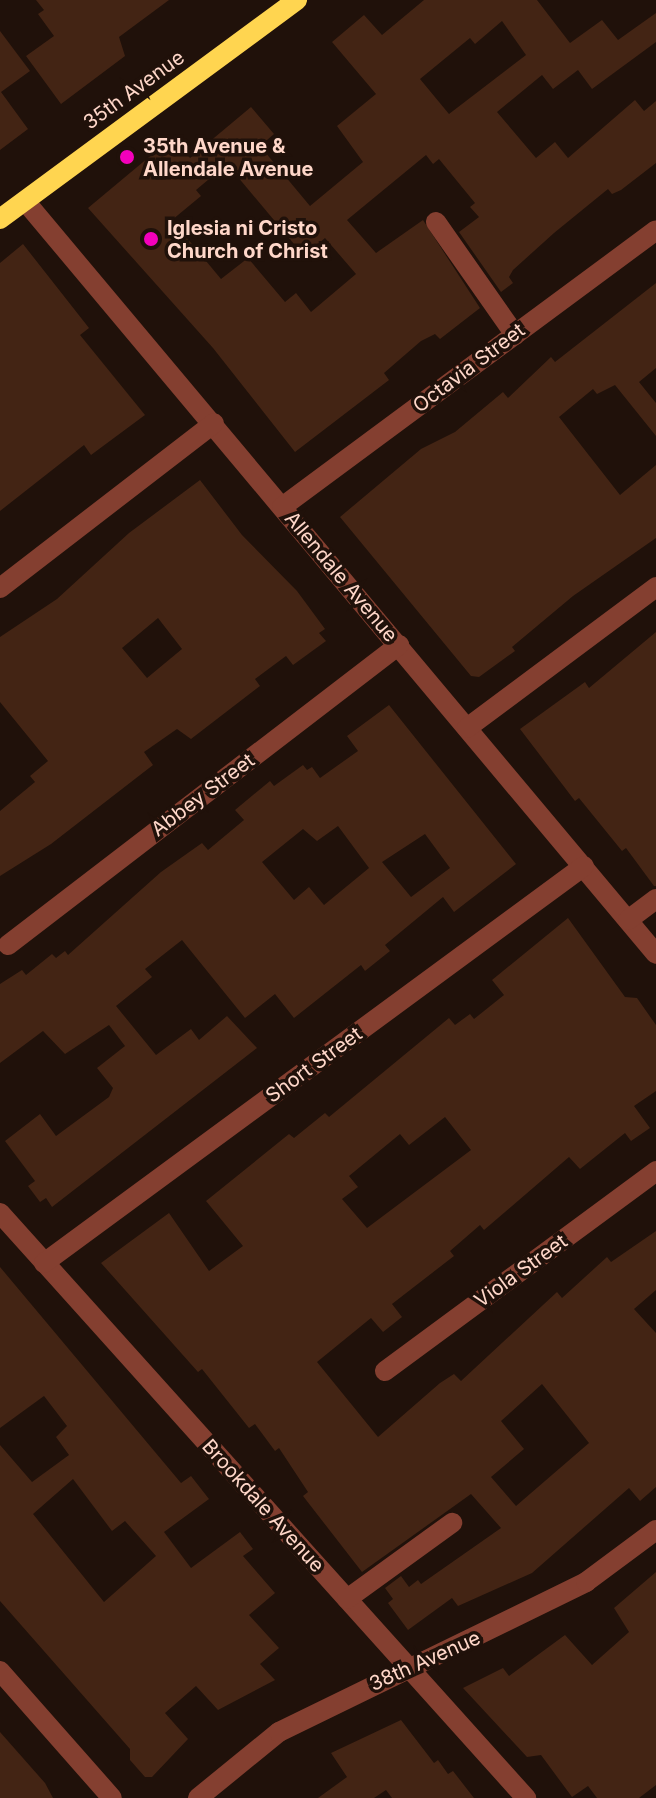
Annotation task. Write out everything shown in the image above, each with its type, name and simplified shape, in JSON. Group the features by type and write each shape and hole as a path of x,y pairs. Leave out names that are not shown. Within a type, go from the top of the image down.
{"main road":[{"name":"35th Avenue","path":"0,219 297,0"}],"street":[{"name":"Allendale Avenue","path":"25,201 656,954"},
{"path":"436,222 515,335"},
{"name":"Octavia Street","path":"282,507 656,230"},
{"path":"0,588 214,423"},
{"path":"467,728 656,587"},
{"name":"Abbey Street","path":"8,945 399,645"},
{"name":"Short Street","path":"44,1263 584,866"},
{"path":"628,920 656,899"},
{"name":"Viola Street","path":"385,1371 656,1171"},
{"name":"Brookdale Avenue","path":"0,1213 526,1798"},
{"path":"347,1599 452,1523"},
{"name":"38th Avenue","path":"198,1798 279,1732 586,1582 656,1530"},
{"path":"0,1671 112,1798"}],"building":[{"path":"36,0 169,0 119,37 125,56 61,104 26,56 54,36 38,14 44,10"},
{"path":"424,0 537,0 570,43 602,20 618,40 656,13 656,42 592,89 578,70 553,89 542,75 497,112 536,158 555,142 568,158 635,100 644,111 656,101 656,163 621,190 612,194 608,189 554,233 513,270 509,277 513,283 501,292 459,232 479,217 470,207 475,203 439,159 433,164 426,155 347,220 376,253 423,220 480,308 440,339 435,334 421,341 384,373 389,380 295,452 213,348 88,208 173,137 190,158 251,107 274,134 260,146 310,206 363,162 337,126 376,94 332,42 364,15 382,35","holes":["502,21 526,55 449,114 420,79 470,38 475,44","227,164 304,256 325,238 356,274 311,312 296,293 285,302 248,258 221,279 172,220 201,196 196,190"]},
{"path":"0,31 30,71 1,92 28,129 0,150"},
{"path":"23,244 89,328 80,335 145,415 91,455 84,445 0,511 0,263"},
{"path":"656,283 656,368 639,382 656,403 656,436 615,385 597,394 593,389 559,417 620,495 656,465 656,538 573,596 512,647 515,651 479,677 471,676 340,517 421,449 455,432 503,392 508,398 551,357 555,362"},
{"path":"200,480 242,535 297,591 325,629 319,633 326,641 293,665 286,656 255,679 260,686 191,739 177,729 144,752 153,765 51,844 0,876 0,811 35,782 30,776 48,761 0,702 0,637 57,599 129,533","holes":["158,618 182,649 147,678 122,648"]},
{"path":"656,632 654,886 626,848 622,851 579,798 575,801 520,729 585,682 589,688"},
{"path":"389,705 516,864 454,912 443,897 385,945 390,951 365,971 361,965 294,1018 275,994 245,1018 182,940 145,969 152,977 116,1006 156,1055 191,1029 199,1040 227,1016 257,1048 52,1207 46,1198 40,1202 28,1186 35,1181 5,1141 40,1114 56,1136 109,1097 113,1088 97,1068 125,1046 109,1025 65,1054 43,1031 0,1063 0,984 22,970 26,975 52,954 56,958 65,951 68,955 161,872 202,843 208,850 244,820 235,810 270,781 274,786 303,765 307,770 312,767 320,778 358,751 347,736","holes":["338,826 369,868 324,905 309,887 294,900 262,862 303,829 317,841","425,834 450,868 411,897 382,862"]},
{"path":"568,918 625,997 637,998 656,1025 656,1091 634,1106 650,1128 631,1141 625,1133 580,1169 569,1157 484,1230 480,1225 450,1251 454,1256 392,1304 402,1317 383,1332 371,1318 317,1362 378,1437 440,1383 454,1374 461,1381 557,1292 562,1298 607,1257 611,1262 656,1231 656,1290 634,1309 656,1333 656,1487 640,1501 629,1488 532,1573 458,1606 452,1598 408,1630 388,1603 393,1599 385,1588 401,1576 409,1587 418,1580 421,1584 501,1528 471,1494 362,1572 303,1496 308,1492 279,1448 275,1451 255,1424 249,1428 202,1369 198,1372 101,1263 169,1213 209,1271 243,1246 206,1201 289,1134 294,1138 325,1113 329,1117 449,1018 455,1025 470,1014 474,1019 504,995 492,980","holes":["445,1117 471,1150 367,1228 342,1199 358,1187 349,1176 400,1134 409,1145","542,1384 589,1443 516,1506 491,1477 524,1449 501,1421"]},
{"path":"0,1267 181,1483 191,1476 209,1499 164,1532 191,1568 240,1532 253,1549 243,1556 275,1593 249,1615 279,1648 260,1664 275,1680 218,1710 196,1686 165,1713 188,1739 152,1777 145,1777 130,1760 130,1749 0,1601 0,1445 32,1482 69,1455 56,1437 67,1426 44,1396 0,1428","holes":["73,1479 112,1531 125,1521 156,1556 104,1602 33,1514"]},
{"path":"656,1572 656,1785 639,1798 597,1798 588,1786 572,1797 541,1755 527,1757 463,1688 503,1668 509,1676 565,1635 592,1665 629,1632 614,1608"},
{"path":"401,1720 434,1763 438,1760 448,1774 453,1771 474,1798 392,1798 386,1790 374,1798 318,1798 347,1777 331,1753"},
{"path":"0,1732 45,1783 53,1798 0,1798"}],"place":[{"name":"35th Avenue & Allendale Avenue","path":"127,157"},
{"name":"Iglesia ni Cristo Church of Christ","path":"151,239"}]}
